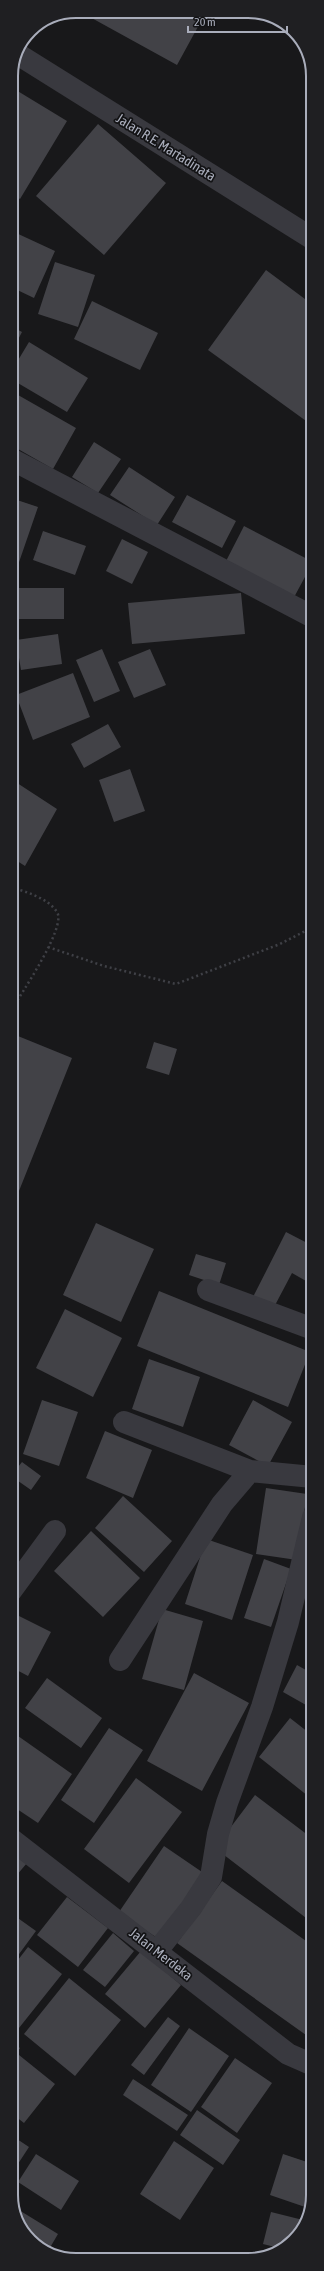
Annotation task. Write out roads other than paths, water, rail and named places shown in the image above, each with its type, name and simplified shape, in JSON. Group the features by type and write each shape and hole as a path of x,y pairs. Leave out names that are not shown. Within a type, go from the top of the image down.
{"street":[{"name":"Jalan R.E. Martadinata","path":"21,56 306,235"},
{"path":"18,463 306,613"},
{"path":"208,1290 306,1326"},
{"path":"124,1422 250,1471 306,1476"},
{"path":"120,1660 222,1504 250,1471"},
{"path":"18,1582 56,1531"},
{"path":"157,1951 191,1908 211,1876 218,1834 227,1803 262,1707 286,1629 306,1546"},
{"name":"Jalan Merdeka","path":"18,1844 288,2054 306,2062"}]}
